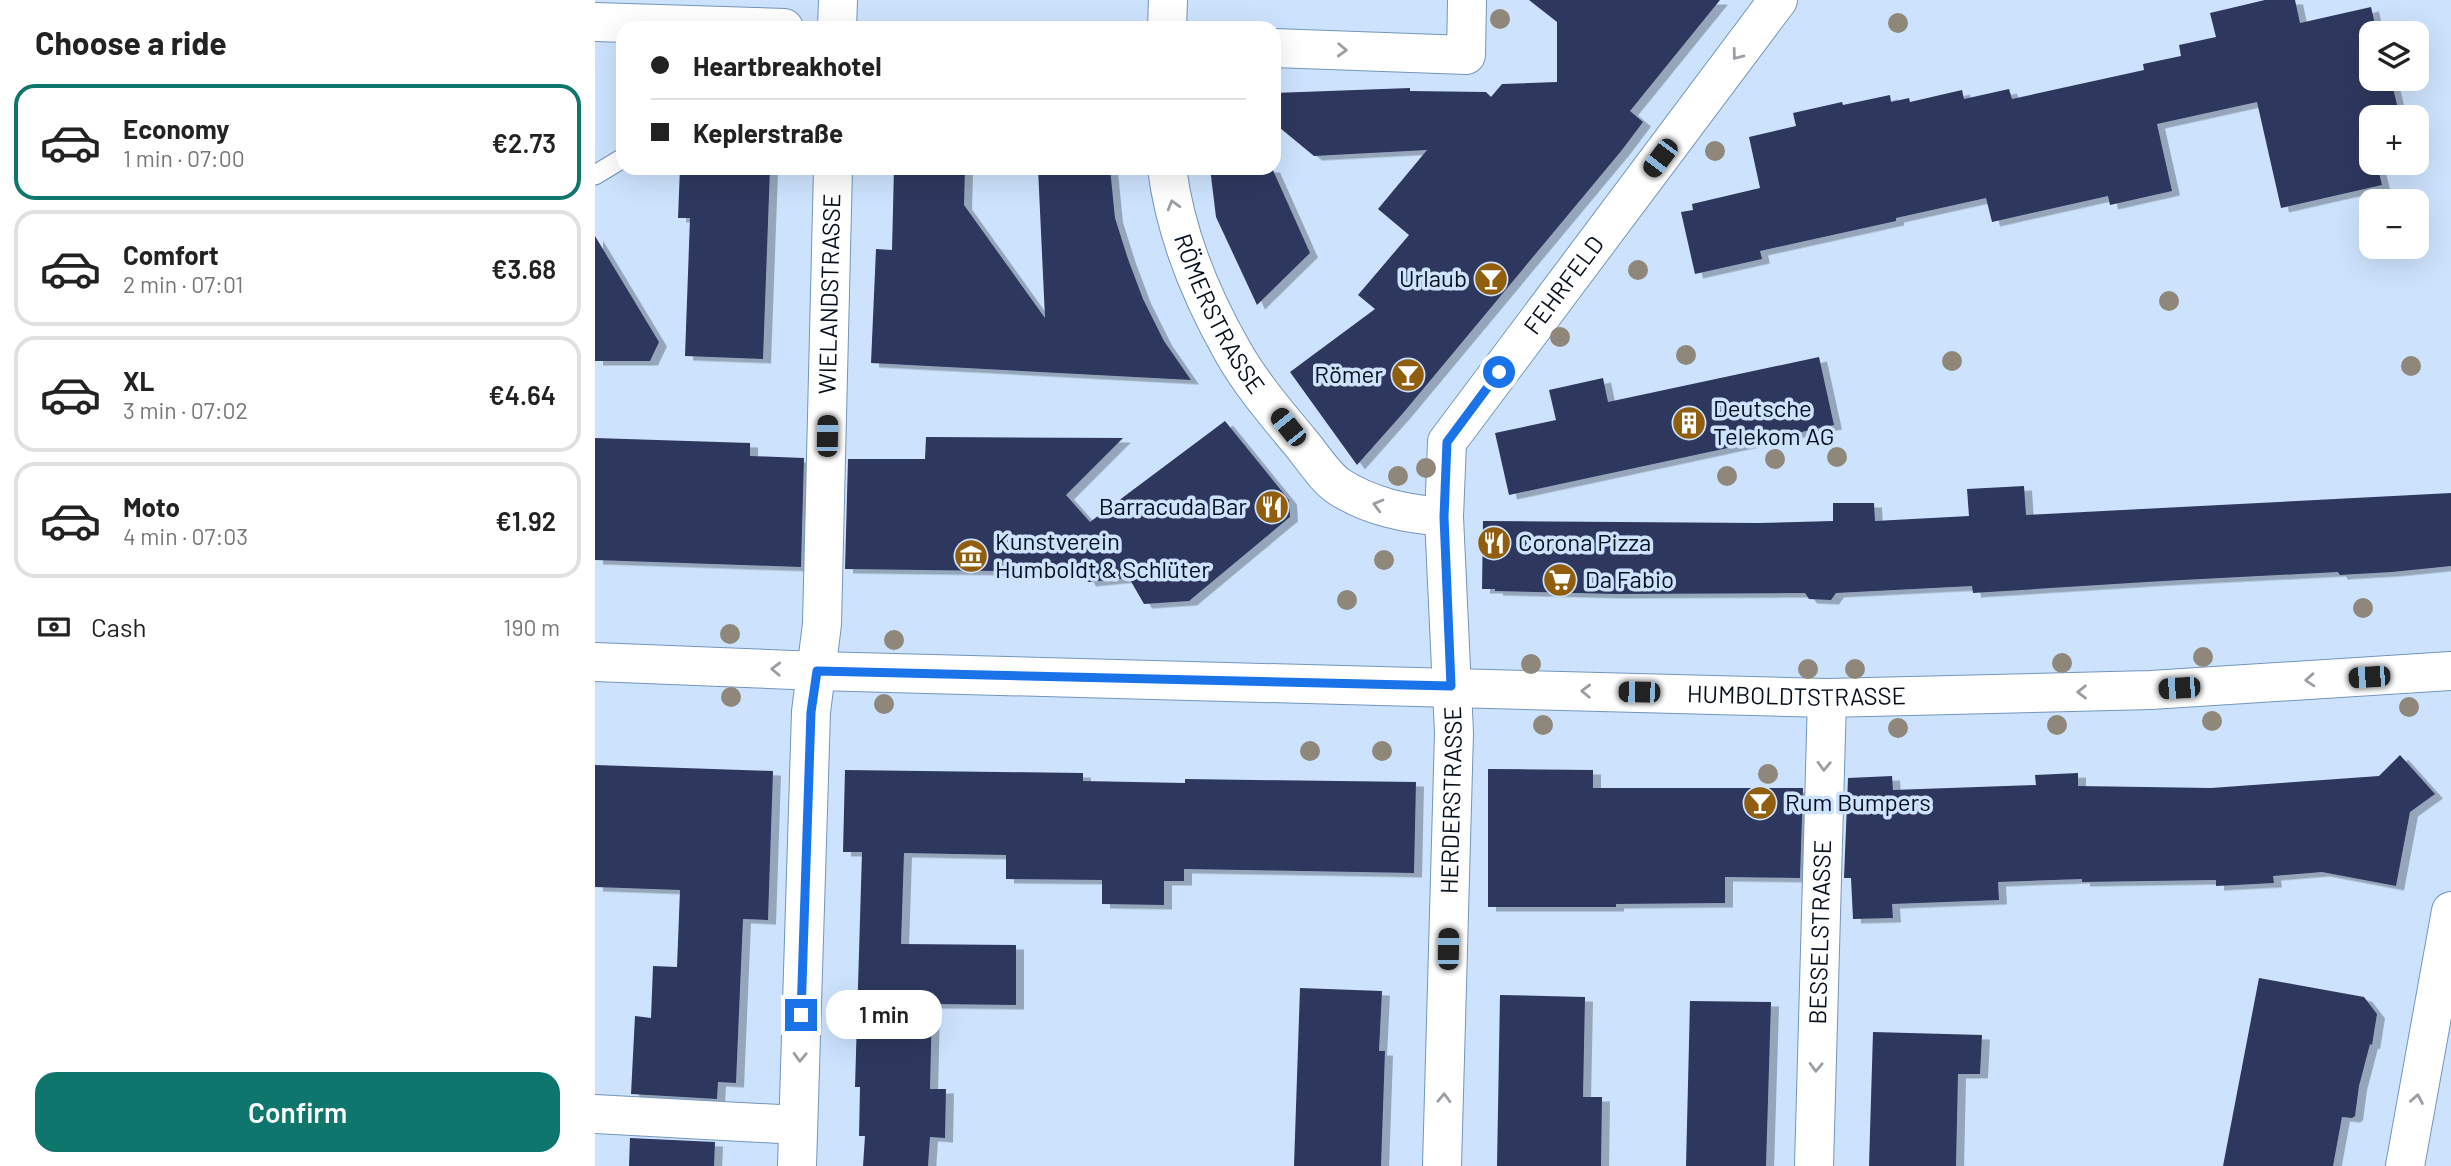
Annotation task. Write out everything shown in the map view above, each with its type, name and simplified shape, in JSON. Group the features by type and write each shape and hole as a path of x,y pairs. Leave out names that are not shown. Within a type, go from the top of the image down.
{"street":[{"path":"837,21 838,0"},
{"path":"1167,21 1168,0"},
{"path":"1281,48 1466,55 1467,0"},
{"name":"FEHRFELD","path":"1451,686 1444,517 1447,442 1778,0"},
{"path":"595,22 616,23"},
{"name":"WIELANDSTRASSE","path":"797,1166 811,712 822,624 834,175"},
{"name":"RÖMERSTRASSE","path":"1168,175 1171,198 1195,277 1234,354 1272,407 1336,485 1368,503 1415,514 1444,517"},
{"name":"HUMBOLDTSTRASSE","path":"595,662 817,671 1827,698 2151,690 2451,671"},
{"name":"HERDERSTRASSE","path":"1442,1166 1454,733 1451,686"},
{"name":"BESSELSTRASSE","path":"1814,1166 1827,698"},
{"path":"2405,1166 2451,911"},
{"path":"595,1114 798,1125"}],"lane":[{"path":"595,175 616,162"}],"building":[{"path":"1529,0 1720,0 1630,111 1643,122 1622,150 1357,465 1290,372 1375,309 1358,295 1409,235 1378,209 1427,150 1314,156 1281,129 1281,93 1410,88 1410,91 1486,92 1491,97 1502,84 1557,82 1557,22"},
{"path":"2265,0 2295,0 2300,23 2371,7 2374,21 2359,21 2359,91 2394,91 2397,105 2359,105 2359,175 2380,175 2382,185 2281,208 2257,102 2157,124 2172,191 2110,205 2108,196 1992,222 1986,198 1760,251 1762,259 1695,274 1681,212 1693,210 1692,204 1760,188 1749,137 1796,126 1793,113 1890,95 1891,102 1909,98 1910,102 1962,90 1964,99 2009,89 2012,99 2144,70 2143,64 2181,56 2179,45 2216,37 2210,13"},
{"path":"680,175 770,175 763,359 685,356 690,218 678,218"},
{"path":"894,175 965,175 964,205 1045,318 1038,175 1111,175 1115,218 1143,299 1164,341 1191,380 871,363 876,249 892,250"},
{"path":"1211,175 1275,175 1310,253 1257,305 1216,217"},
{"path":"595,236 659,342 650,361 595,361"},
{"name":"Deutsche Telekom AG","path":"1819,357 1834,425 1509,495 1495,433 1556,420 1549,390 1603,378 1608,402"},
{"path":"1225,421 1289,500 1290,517 1189,601 1144,604 1129,578 1088,582 1083,572 845,569 848,459 925,459 926,437 1123,438 1066,495 1090,522"},
{"path":"595,438 750,443 750,456 804,458 801,567 595,560"},
{"path":"2024,486 2026,515 2451,493 2451,566 2340,575 2338,572 1973,593 1972,586 1836,593 1831,600 1809,599 1805,593 1615,594 1482,589 1483,521 1833,521 1833,503 1874,503 1875,521 1969,516 1967,489"},
{"path":"2400,755 2435,794 2410,812 2396,886 2322,872 2273,876 2274,883 2216,886 2216,880 2082,882 2082,879 1998,882 1999,900 1892,904 1893,918 1853,919 1851,878 1844,878 1848,778 1892,776 1893,790 2036,785 2035,775 2078,773 2078,786 2211,788 2379,776"},
{"path":"595,765 773,771 768,920 743,919 736,1083 718,1082 717,1099 631,1094 635,1016 651,1018 653,966 677,967 680,890 595,887"},
{"path":"1488,769 1593,770 1593,788 1803,788 1800,878 1725,877 1725,903 1616,904 1616,907 1488,907"},
{"path":"845,770 1083,773 1083,781 1185,783 1185,779 1416,782 1414,873 1184,869 1184,881 1164,881 1164,905 1102,904 1102,880 1006,879 1006,855 904,853 901,944 1016,945 1016,1005 932,1004 930,1089 946,1089 945,1138 930,1137 928,1166 863,1166 865,1136 859,1136 860,1087 855,1087 862,852 843,852"},
{"path":"2259,978 2364,997 2377,1014 2372,1045 2370,1044 2359,1086 2355,1116 2342,1117 2333,1166 2223,1166"},
{"path":"1300,988 1382,991 1379,1051 1385,1051 1381,1166 1294,1166"},
{"path":"1500,995 1585,997 1583,1097 1602,1097 1601,1166 1497,1166"},
{"path":"1690,1001 1771,1002 1766,1166 1686,1166"},
{"path":"1873,1032 1982,1035 1980,1074 1958,1074 1956,1166 1869,1166"},
{"path":"630,1138 715,1142 714,1166 629,1166"}],"place":[{"name":"Urlaub","path":"1491,279"},
{"name":"Römer","path":"1408,375"},
{"name":"Deutsche Telekom AG","path":"1689,423"},
{"name":"Barracuda Bar","path":"1272,507"},
{"name":"Corona Pizza","path":"1494,543"},
{"name":"Kunstverein Humboldt & Schlüter","path":"971,556"},
{"name":"Da Fabio","path":"1560,580"},
{"name":"Rum Bumpers","path":"1760,803"}],"route":[{"path":"801,1015 811,712 817,671 1451,686 1444,517 1447,442 1499,372"}]}
